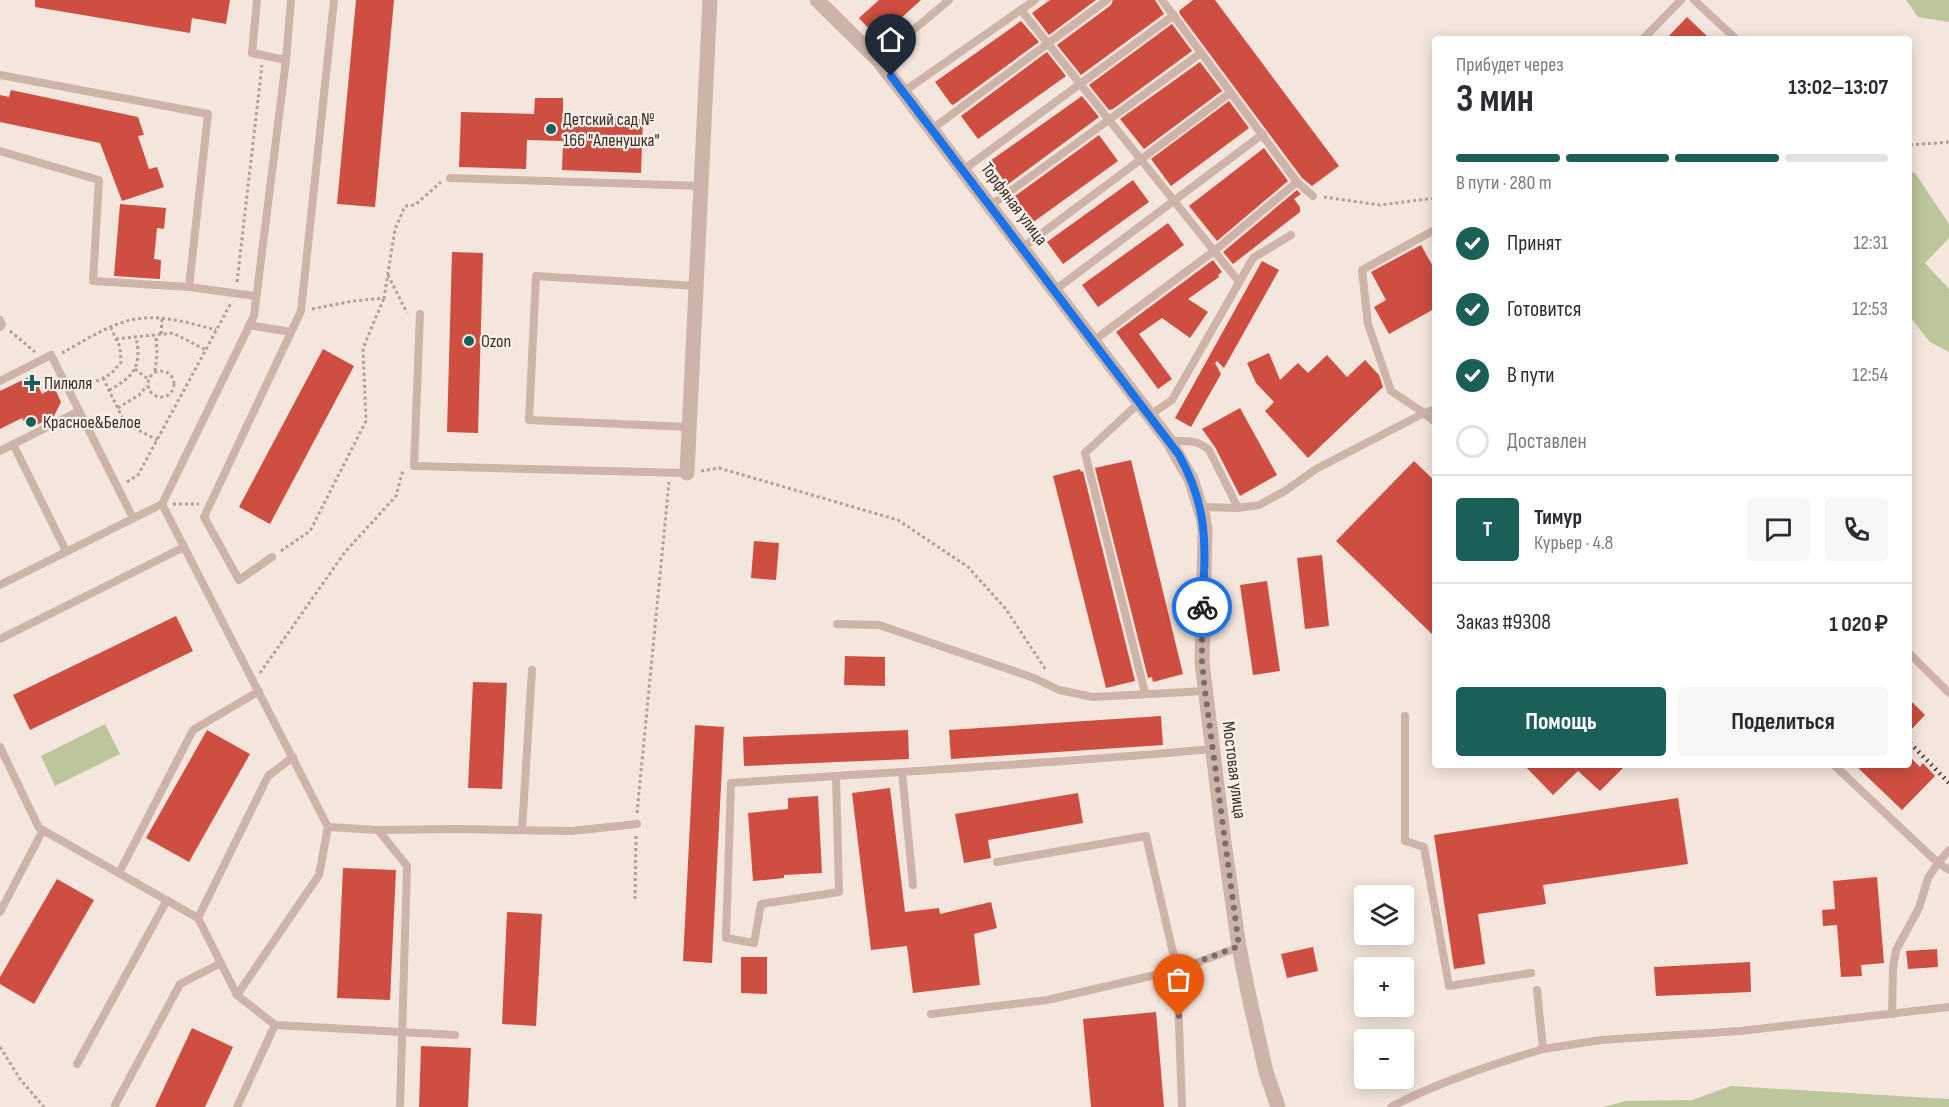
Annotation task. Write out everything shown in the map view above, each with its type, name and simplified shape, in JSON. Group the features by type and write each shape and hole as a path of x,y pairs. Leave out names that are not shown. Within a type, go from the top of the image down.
{"street":[{"path":"687,473 710,0"},
{"name":"Торфяная улица","path":"817,0 878,60 1169,441"},
{"name":"Мостовая улица","path":"1169,441 1185,466 1201,507 1205,531 1201,637 1212,749 1239,946 1258,1041 1278,1107"}],"lane":[{"path":"257,0 252,53 286,60"},
{"path":"0,585 162,504 254,316 286,60 291,0"},
{"path":"272,557 239,580 204,516 301,311 334,0"},
{"path":"878,60 949,0"},
{"path":"903,92 1035,0"},
{"path":"932,129 1107,0"},
{"path":"1162,0 1297,182 1313,196"},
{"path":"1646,36 1681,0"},
{"path":"1694,0 1733,36"},
{"path":"1021,10 1239,282"},
{"path":"963,170 1174,15"},
{"path":"990,206 1202,53"},
{"path":"0,75 208,114 189,287"},
{"path":"1022,248 1230,93"},
{"path":"1054,290 1263,134"},
{"path":"0,151 99,180 93,281 189,287 255,296"},
{"path":"450,178 700,186"},
{"path":"1093,341 1214,250 1297,182"},
{"path":"1432,231 1362,270 1368,324 1391,391 1432,420"},
{"path":"1150,415 1172,400 1253,258 1291,235"},
{"path":"689,427 530,420 536,276 696,286"},
{"path":"420,314 414,466 687,473"},
{"path":"249,325 291,332"},
{"path":"0,381 51,355 133,518"},
{"path":"1140,402 1085,453 1145,693"},
{"path":"1201,507 1259,506 1316,469 1432,410"},
{"path":"0,451 79,411"},
{"path":"1169,441 1195,441 1203,444 1209,450 1238,508"},
{"path":"14,444 66,551"},
{"path":"162,504 328,827 319,875 237,994"},
{"path":"0,639 184,547"},
{"path":"837,624 879,625 1034,678 1059,690 1093,697 1205,691"},
{"path":"1912,656 1949,693"},
{"path":"522,830 532,670"},
{"path":"119,873 193,730 259,691"},
{"path":"1405,716 1405,841 1424,847 1449,986 1531,973"},
{"path":"0,747 39,828 198,918 237,994 275,1025 454,1035"},
{"path":"836,776 839,892 761,904 754,943 726,938 731,783 836,776 1088,760 1212,749"},
{"path":"198,918 268,776 292,757"},
{"path":"1837,768 1949,870"},
{"path":"902,772 913,885"},
{"path":"328,827 378,831 457,829 572,831 637,824"},
{"path":"0,912 43,830"},
{"path":"378,831 407,866 400,1107"},
{"path":"997,862 1146,836 1177,970 1182,1107"},
{"path":"1892,1014 1896,950 1920,908 1928,878 1949,850"},
{"path":"77,1064 167,900"},
{"path":"931,1014 1047,1000 1177,970 1239,946"},
{"path":"116,1104 180,984 221,963"},
{"path":"1537,990 1543,1049"},
{"path":"1391,1107 1499,1062 1543,1049 1601,1040 1730,1032 1949,1007"},
{"path":"237,1107 275,1025"}],"path":[{"path":"1912,145 1949,142"},
{"path":"272,557 310,531 366,421 363,348 384,298 395,229 405,206 415,205 439,183 450,178"},
{"path":"1313,196 1380,206 1432,199"},
{"path":"388,275 409,315"},
{"path":"301,311 353,301 384,298"},
{"path":"52,358 111,328 143,318 183,321 216,330"},
{"path":"161,334 162,319"},
{"path":"1,324 43,359"},
{"path":"70,393 103,378 118,368 121,362 120,347 111,328"},
{"path":"116,339 172,333 206,350"},
{"path":"118,408 139,395 155,371 156,335"},
{"path":"109,390 122,383 135,369 139,351 136,337"},
{"path":"135,369 148,379"},
{"path":"147,386 155,396 164,397 171,392 174,384 171,375 164,370 155,371"},
{"path":"103,378 125,423 157,440"},
{"path":"254,682 345,552 396,496 403,465"},
{"path":"687,473 719,468 898,520 968,567 1005,608 1059,690"},
{"path":"635,898 638,789 670,473"},
{"path":"162,504 210,504"},
{"path":"0,1047 20,1079 44,1107"}],"green space":[{"path":"1906,0 1949,0 1949,22 1918,17"},
{"path":"1912,172 1949,224 1949,238 1925,263 1949,289 1949,352 1930,342 1912,320"},
{"path":"105,724 120,754 55,786 41,756"},
{"path":"1731,1086 1949,1099 1949,1107 1604,1107 1625,1101 1692,1100"}],"building":[{"path":"35,0 230,0 226,24 192,18 190,33 35,7"},
{"path":"356,0 394,0 375,207 337,204"},
{"path":"879,0 921,0 878,39 859,18"},
{"path":"1050,0 1096,0 1049,35 1032,13"},
{"path":"1113,0 1155,0 1164,14 1081,75 1057,45 1111,5"},
{"path":"1193,0 1215,0 1339,166 1312,186 1302,178 1180,14 1179,11"},
{"path":"1687,17 1707,36 1669,36"},
{"path":"1021,21 1039,42 953,105 951,104 935,82"},
{"path":"1172,24 1192,51 1109,110 1089,85"},
{"path":"1047,52 1066,76 978,139 961,116"},
{"path":"1200,62 1222,91 1144,149 1120,119"},
{"path":"11,90 138,117 144,135 138,136 149,169 157,167 164,187 122,201 100,143 0,122 0,95 9,97"},
{"path":"1082,96 1099,117 1007,185 990,161"},
{"name":"Детский сад № 166 \"Аленушка\"","path":"535,98 563,98 563,116 643,119 641,173 562,170 563,141 527,140 526,169 459,167 461,112 534,114"},
{"path":"1229,101 1249,128 1171,186 1151,159"},
{"path":"1099,135 1118,161 1032,223 1016,201 1018,199 1015,196"},
{"path":"1264,148 1288,181 1217,241 1189,206"},
{"path":"1133,180 1149,202 1063,264 1047,242"},
{"path":"1297,190 1301,194 1294,199 1300,207 1300,212 1233,264 1223,252"},
{"path":"120,204 166,208 164,229 157,228 154,259 161,260 160,279 114,276"},
{"path":"1168,223 1184,245 1098,307 1082,285"},
{"path":"1421,245 1432,265 1432,310 1389,334 1374,307 1386,300 1371,272"},
{"path":"452,252 483,253 478,433 447,432"},
{"path":"1213,260 1222,272 1218,275 1219,277 1188,299 1208,312 1190,338 1162,318 1139,334 1172,379 1158,389 1116,332"},
{"path":"1262,261 1279,270 1224,368 1217,361 1215,363 1221,374 1191,427 1175,418"},
{"path":"323,349 354,366 270,524 239,507"},
{"path":"1269,353 1280,380 1298,363 1308,373 1327,355 1347,377 1365,360 1379,375 1383,387 1308,458 1265,411 1274,402 1256,383 1247,363"},
{"path":"33,375 42,394 54,387 61,402 54,416 29,429 22,418 0,429 0,391"},
{"path":"1240,408 1277,475 1240,496 1215,447 1202,429"},
{"path":"1131,460 1183,674 1153,682 1152,677 1148,678 1095,468"},
{"path":"1414,461 1432,478 1432,634 1336,541"},
{"path":"1080,469 1081,472 1083,471 1135,681 1106,688 1053,476"},
{"path":"754,541 779,543 776,580 751,578"},
{"path":"1322,555 1329,626 1305,629 1297,558"},
{"path":"1267,581 1280,671 1253,675 1240,585"},
{"path":"176,616 193,651 30,730 13,695"},
{"path":"845,656 885,657 885,686 844,685"},
{"path":"473,682 507,683 502,789 468,788"},
{"path":"1912,702 1925,715 1912,729"},
{"path":"1161,716 1163,745 951,759 949,730"},
{"path":"695,725 724,727 712,963 683,961"},
{"path":"207,730 250,754 189,862 146,838"},
{"path":"908,730 909,759 744,766 743,737"},
{"path":"1912,759 1920,767 1923,763 1935,776 1902,810 1858,768 1912,768"},
{"path":"1527,768 1623,768 1600,791 1578,771 1553,795"},
{"path":"890,788 905,912 939,908 940,914 991,902 997,928 974,934 980,985 913,993 907,946 871,950 852,793"},
{"path":"1078,793 1083,823 988,840 991,858 964,863 955,814"},
{"path":"818,796 822,873 784,875 784,878 753,881 748,813 788,809 788,798"},
{"path":"1678,798 1688,864 1543,885 1546,904 1478,914 1485,964 1454,969 1434,835"},
{"path":"343,868 396,870 390,1000 337,998"},
{"path":"1877,877 1884,963 1861,965 1862,976 1841,977 1837,925 1823,926 1822,910 1835,909 1833,881"},
{"path":"57,879 94,900 34,1004 0,984 0,977"},
{"path":"507,912 542,914 536,1026 502,1024"},
{"path":"1313,947 1318,971 1287,978 1281,954"},
{"path":"1937,949 1938,967 1908,969 1906,951"},
{"path":"741,957 767,957 767,994 741,993"},
{"path":"1750,962 1751,992 1656,996 1654,967"},
{"path":"1156,1012 1164,1107 1091,1107 1083,1019"},
{"path":"192,1028 233,1047 205,1107 155,1107"},
{"path":"421,1046 471,1048 468,1107 419,1107"}],"railway":[{"path":"1912,745 1949,783"}],"way so far":[{"path":"1179,1016 1177,970 1239,946 1205,691 1201,637 1202,607"}],"place":[{"name":"Детский сад № 166 \"Аленушка\"","path":"551,129"},
{"name":"Ozon","path":"469,341"},
{"name":"Пилюля","path":"32,383"},
{"name":"Красное&Белое","path":"31,422"}],"route":[{"path":"891,76 1179,455 1197,494 1203,517 1205,531 1202,607"}]}
